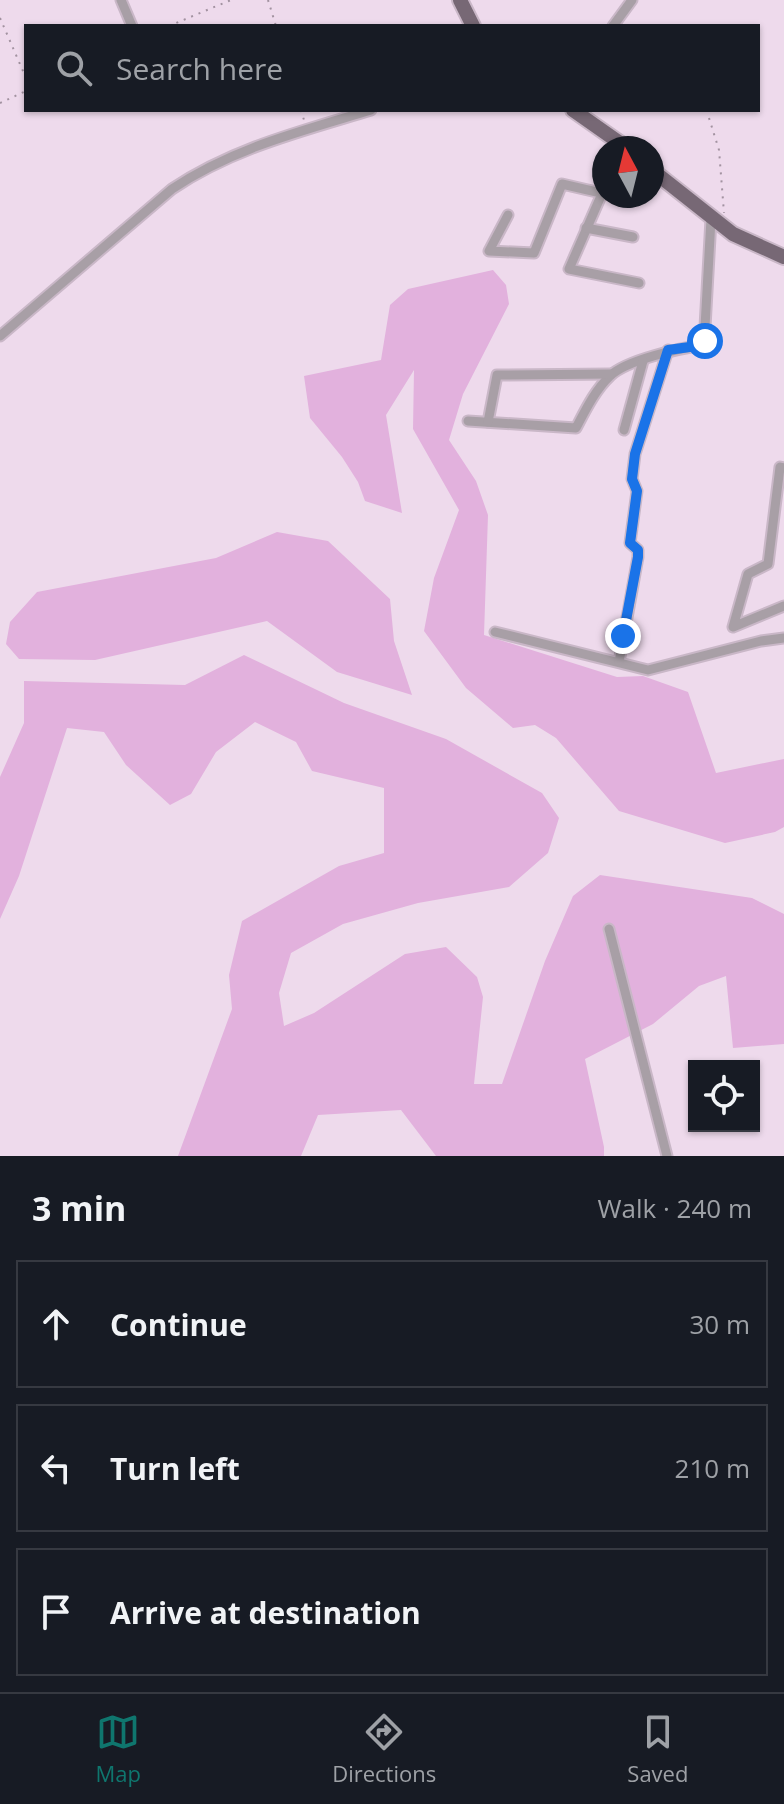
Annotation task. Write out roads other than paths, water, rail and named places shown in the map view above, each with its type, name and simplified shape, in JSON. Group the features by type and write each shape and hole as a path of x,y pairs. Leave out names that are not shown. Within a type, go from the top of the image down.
{"main road":[{"path":"460,0 472,24"},
{"path":"576,112 614,136"},
{"path":"664,180 733,234 784,257"}],"street":[{"path":"121,0 131,24"},
{"path":"614,24 632,0"},
{"path":"0,336 172,189 194,174 247,148 364,112"},
{"path":"508,215 489,251 534,253 562,184 592,189"},
{"path":"595,208 569,269 639,283"},
{"path":"488,422 497,375 611,374 668,350 704,345 715,222"},
{"path":"586,228 633,237"},
{"path":"619,662 638,557 638,550 630,543 637,491 632,479 635,454 668,350"},
{"path":"624,430 643,361"},
{"path":"468,421 576,428 611,374"},
{"path":"784,468 780,467 768,564 748,574 733,627 784,606"},
{"path":"495,632 648,670 784,638"},
{"path":"609,929 667,1156"}]}
